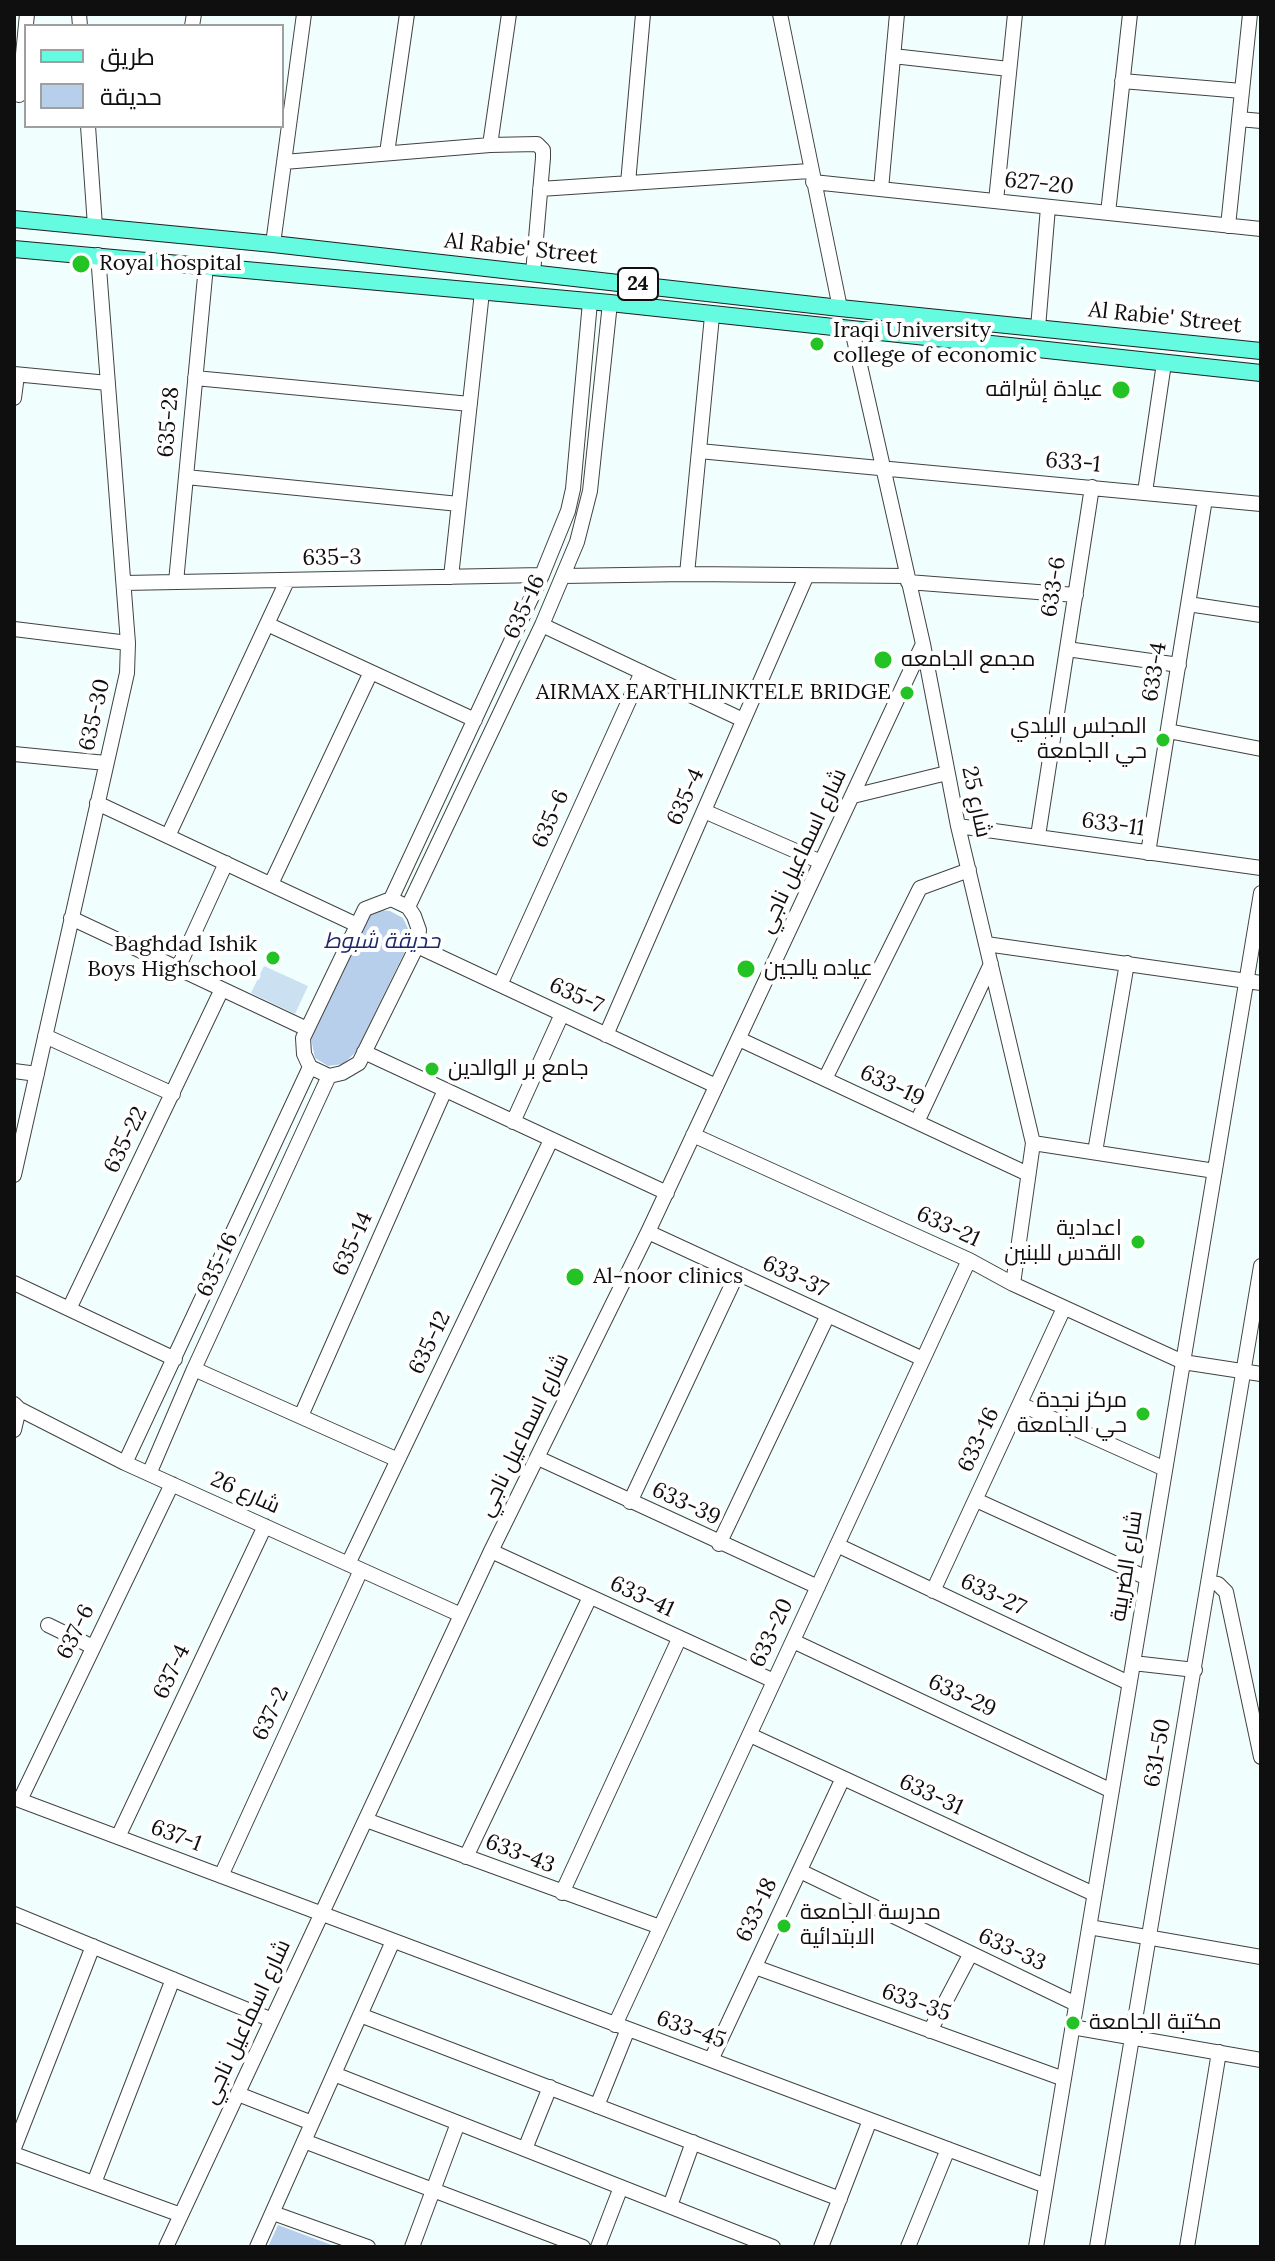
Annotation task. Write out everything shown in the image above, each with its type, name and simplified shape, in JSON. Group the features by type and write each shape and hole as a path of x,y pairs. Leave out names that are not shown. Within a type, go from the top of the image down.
{"main road":[{"name":"Al Rabie' Street","path":"14,219 273,244 840,308 1261,351"},
{"name":"Al Rabie' Street","path":"14,249 610,303 1261,373"},
{"path":"312,276 397,276 403,269 404,258"},
{"path":"423,287 425,275 431,271 525,272"},
{"path":"918,337 924,335 928,327 927,321 919,316"},
{"path":"958,320 951,322 947,332 950,339 958,341"}],"street":[{"path":"273,244 286,120 304,14"},
{"path":"387,153 407,14"},
{"path":"490,145 509,14"},
{"path":"628,183 643,14"},
{"path":"780,14 840,308"},
{"path":"881,189 897,14"},
{"path":"996,201 1015,14"},
{"path":"1108,213 1130,14"},
{"path":"1228,226 1250,14"},
{"path":"20,95 24,49"},
{"path":"893,56 1009,69"},
{"path":"1122,81 1242,91"},
{"path":"1239,119 1261,121"},
{"path":"88,128 95,226"},
{"path":"284,162 490,145 534,143 541,146 544,153 540,189 525,272"},
{"name":"627-20","path":"540,189 812,176 881,189 1261,229"},
{"path":"1038,328 1048,207"},
{"name":"635-30","path":"14,1175 127,673 124,583 98,255"},
{"name":"635-28","path":"176,582 206,266"},
{"path":"451,577 482,292"},
{"name":"635-16","path":"125,1463 310,1067 304,1054 303,1038 355,924 365,909 391,899 542,575 568,511 573,489 590,302"},
{"name":"635-16","path":"408,907 542,625 577,542 588,505 610,303"},
{"path":"687,574 712,316"},
{"name":"شارع 25","path":"852,330 923,644 958,826 1033,1143 1013,1284"},
{"path":"1145,492 1164,363"},
{"path":"14,398 15,374 108,383"},
{"path":"195,378 470,404"},
{"name":"633-1","path":"699,451 1261,504"},
{"path":"186,477 459,504"},
{"name":"633-6","path":"1038,836 1092,487"},
{"name":"633-4","path":"1148,853 1205,499"},
{"path":"563,576 687,574 907,579 1076,595"},
{"name":"635-3","path":"124,583 542,575"},
{"name":"635-4","path":"606,1035 806,577"},
{"path":"168,836 287,581"},
{"path":"1188,604 1261,615"},
{"path":"267,624 475,720"},
{"path":"542,625 743,720"},
{"path":"14,629 128,643"},
{"name":"شارع اسماعيل ناجي","path":"166,2247 491,1551 667,1193 923,644"},
{"path":"1067,649 1179,665"},
{"path":"271,884 371,672"},
{"name":"635-6","path":"500,985 642,672"},
{"path":"1168,731 1261,749"},
{"path":"14,754 106,763"},
{"path":"853,796 947,773"},
{"path":"97,803 355,924"},
{"path":"704,811 821,862"},
{"name":"633-11","path":"958,826 1261,868"},
{"path":"178,968 226,863"},
{"path":"825,1079 920,888 969,870"},
{"name":"شارع الضريبة","path":"1036,2247 1215,1171 1254,982 1261,893"},
{"path":"310,1067 329,1076 359,1063 417,946 419,930 414,916 408,907 391,899"},
{"path":"71,918 307,1029"},
{"path":"986,944 1254,982"},
{"name":"635-7","path":"417,946 716,1086"},
{"path":"1095,1152 1127,963"},
{"path":"917,1122 991,964"},
{"name":"635-22","path":"69,1309 222,989"},
{"path":"513,1122 562,1014"},
{"path":"45,1036 173,1094"},
{"name":"633-19","path":"739,1039 1028,1174"},
{"path":"364,1052 667,1193"},
{"path":"14,1071 37,1074"},
{"name":"635-16","path":"149,1474 329,1076"},
{"name":"635-14","path":"301,1416 445,1090"},
{"name":"633-21","path":"693,1135 969,1260 1013,1284 1183,1362 1261,1374"},
{"name":"635-12","path":"355,1567 398,1460 551,1140"},
{"path":"1033,1143 1215,1171"},
{"name":"633-37","path":"648,1232 923,1359"},
{"name":"633-20","path":"597,2106 622,2027 660,1927 969,1260"},
{"name":"631-50","path":"1097,2247 1261,1266"},
{"path":"630,1502 737,1274"},
{"path":"14,1283 175,1359"},
{"name":"633-16","path":"933,1591 1064,1308"},
{"path":"719,1544 827,1317"},
{"path":"194,1369 398,1460"},
{"path":"1020,1404 1165,1469"},
{"path":"14,1430 16,1407"},
{"name":"شارع 26","path":"16,1407 125,1463 461,1615"},
{"name":"633-39","path":"538,1458 818,1587"},
{"name":"637-6","path":"17,1799 172,1484"},
{"path":"976,1500 1147,1578"},
{"name":"637-4","path":"118,1837 265,1526"},
{"name":"633-27","path":"837,1545 1129,1683"},
{"name":"633-41","path":"491,1551 774,1681"},
{"name":"637-2","path":"221,1876 355,1567"},
{"path":"1209,1582 1218,1584 1226,1592 1260,1747"},
{"path":"466,1857 590,1597"},
{"path":"48,1625 93,1647"},
{"path":"562,1893 679,1639"},
{"name":"633-29","path":"793,1641 1112,1791"},
{"path":"1133,1663 1195,1670"},
{"name":"633-31","path":"750,1735 1094,1894"},
{"name":"633-18","path":"711,2060 843,1778"},
{"name":"637-1","path":"17,1799 322,1914"},
{"name":"633-43","path":"366,1820 660,1927"},
{"name":"633-33","path":"800,1871 1076,2004"},
{"path":"14,1914 272,2020"},
{"name":"633-45","path":"322,1914 1046,2186"},
{"path":"1089,1927 1261,1957"},
{"path":"257,2247 393,1941"},
{"path":"93,1946 14,2151 181,2215"},
{"path":"930,2031 970,1955"},
{"name":"633-35","path":"755,1967 1064,2079"},
{"path":"94,2183 173,1979"},
{"path":"360,2015 840,2199"},
{"path":"1072,2027 1261,2060"},
{"path":"1187,2247 1219,2052"},
{"path":"334,2074 773,2247"},
{"path":"525,2149 550,2087"},
{"path":"238,2094 312,2123"},
{"path":"821,2247 870,2120"},
{"path":"412,2247 458,2123"},
{"path":"304,2141 583,2247"},
{"path":"670,2206 693,2142"},
{"path":"908,2247 948,2149"},
{"path":"598,2247 621,2187"},
{"path":"273,2213 368,2247"}],"green space":[{"name":"حديقة شبوط","path":"378,910 390,911 403,918 410,933 408,945 356,1052 343,1064 328,1066 315,1058 311,1038 369,915"},
{"path":"278,2225 337,2247 268,2247"}],"shaded area":[{"path":"264,966 308,986 295,1014 251,993"}],"place":[{"name":"Royal hospital","path":"81,264"},
{"name":"Iraqi University college of economic","path":"817,344"},
{"name":"عيادة إشراقه","path":"1121,390"},
{"name":"مجمع الجامعه","path":"883,660"},
{"name":"AIRMAX EARTHLINKTELE BRIDGE","path":"907,693"},
{"name":"المجلس البلدي حي الجامعة","path":"1163,740"},
{"name":"Baghdad Ishik Boys Highschool","path":"273,958"},
{"name":"عياده يالجين","path":"746,969"},
{"name":"جامع بر الوالدين","path":"432,1069"},
{"name":"اعدادية القدس للبنين","path":"1138,1242"},
{"name":"Al-noor clinics","path":"575,1277"},
{"name":"مركز نجدة حي الجامعة","path":"1143,1414"},
{"name":"مدرسة الجامعة الابتدائية","path":"784,1926"},
{"name":"مكتبة الجامعة","path":"1073,2023"}]}
